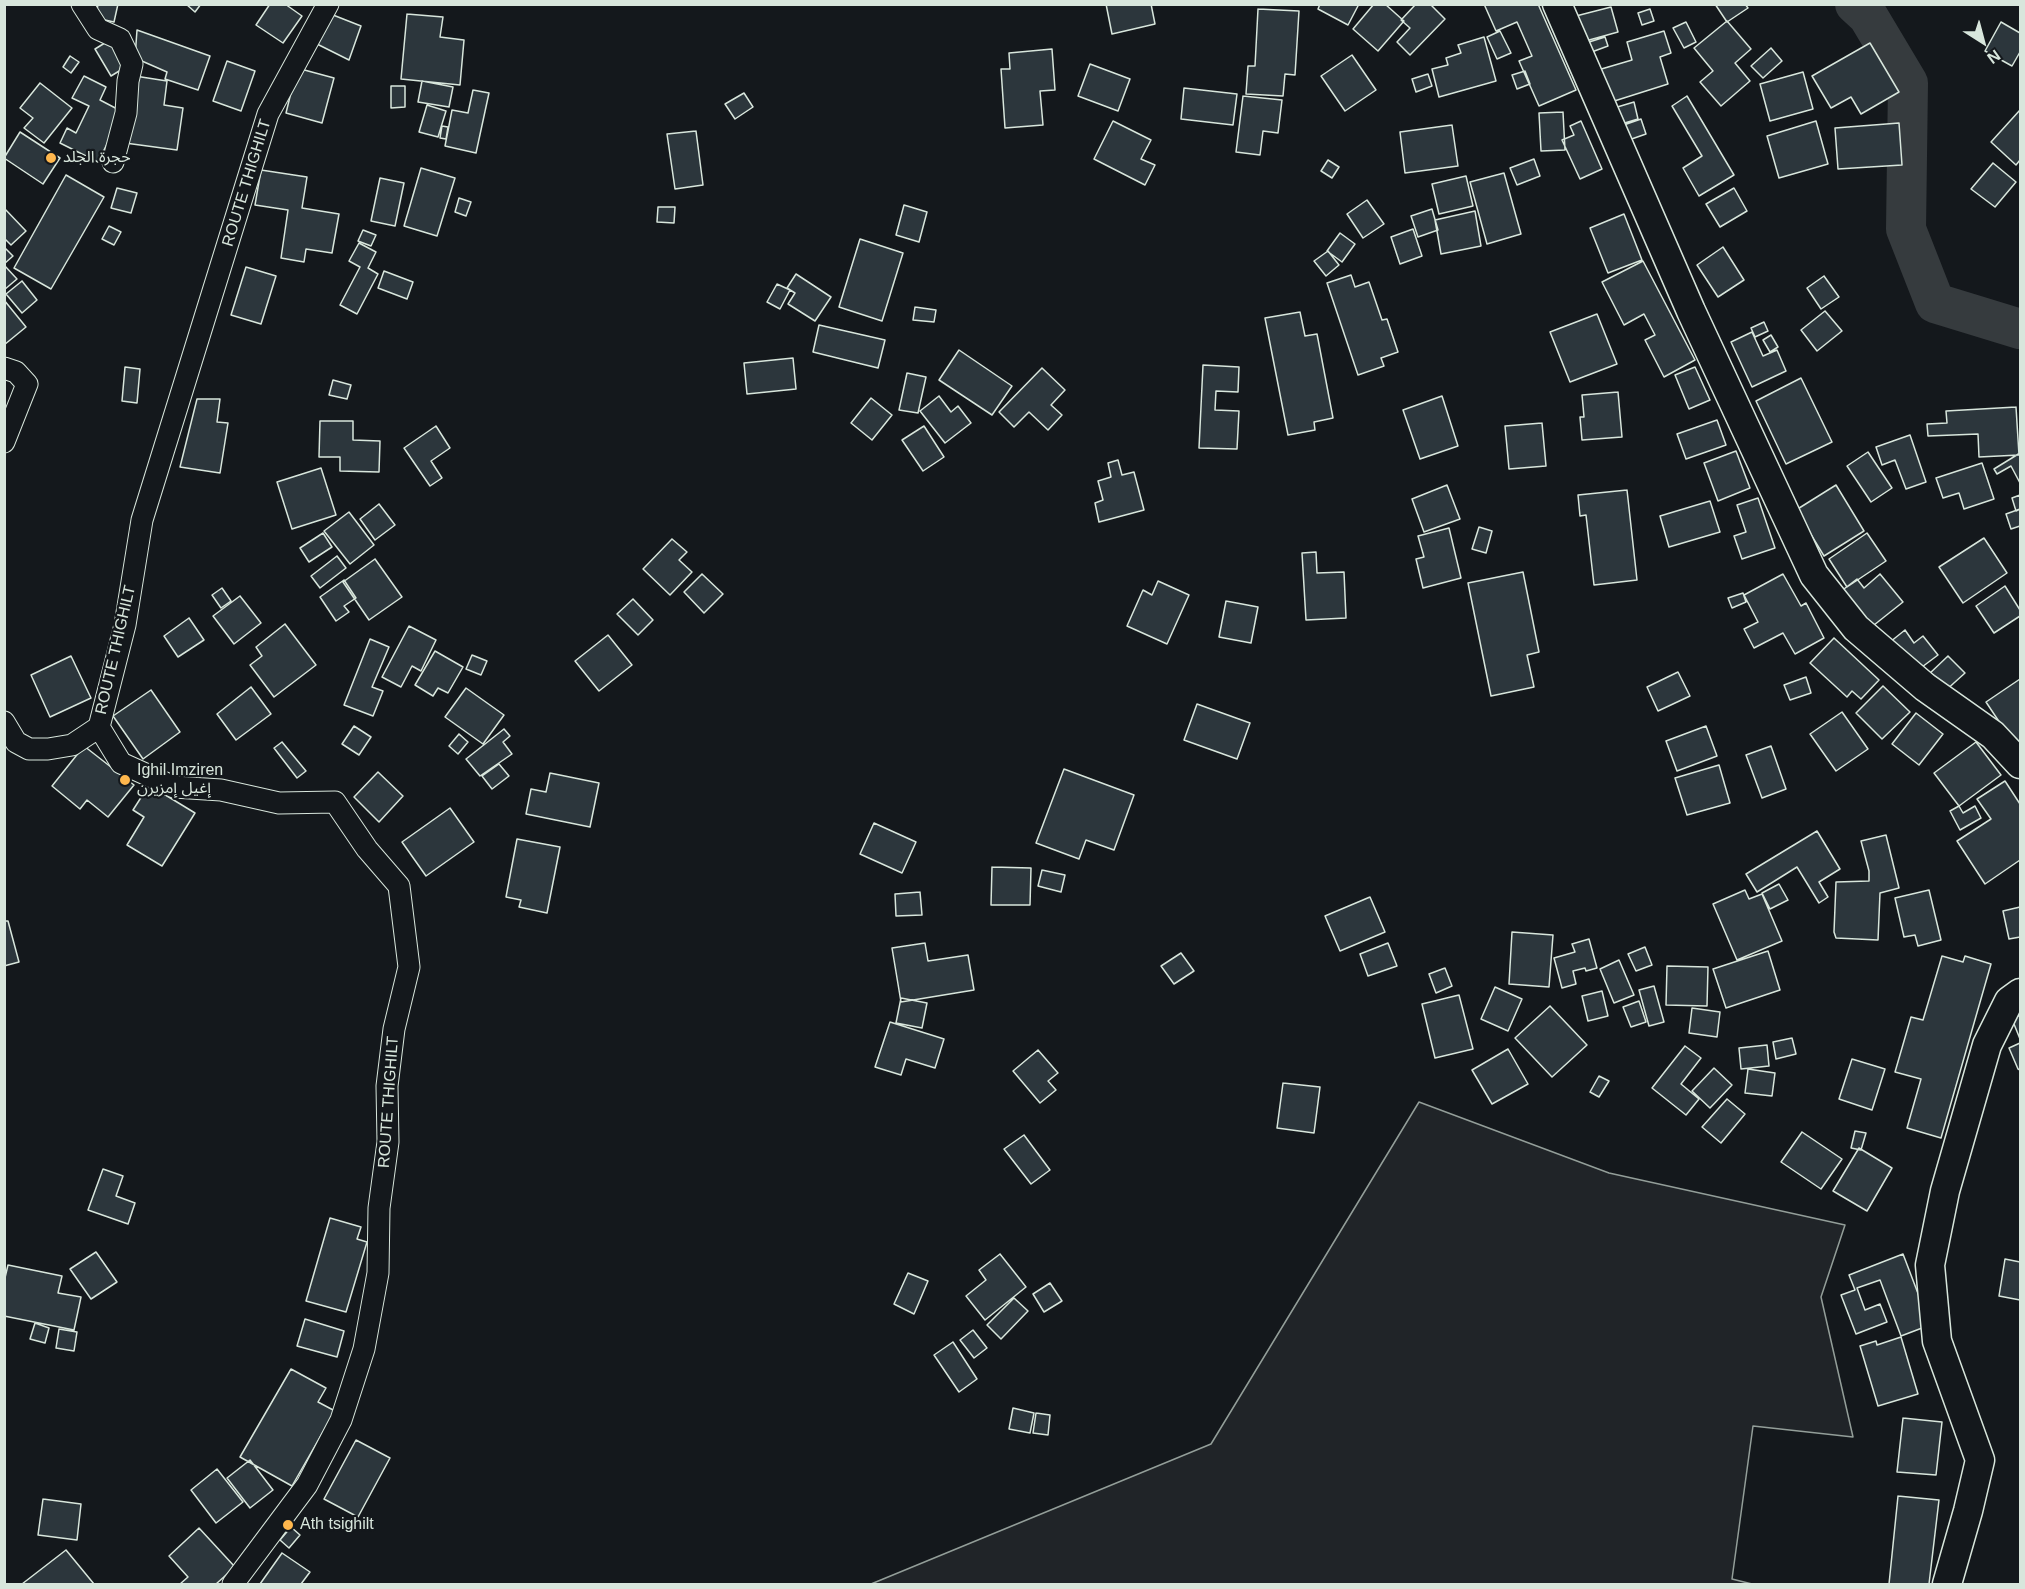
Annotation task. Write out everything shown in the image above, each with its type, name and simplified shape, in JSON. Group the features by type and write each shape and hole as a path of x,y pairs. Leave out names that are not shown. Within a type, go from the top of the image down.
{"main road":[{"path":"1557,4 1691,311 1814,575 1856,628 1925,687 1993,735 2020,764"},
{"path":"1947,1584 1980,1460 1937,1341 1930,1265 1945,1191 1987,1045 2009,1001 2020,993"}],"street":[{"path":"82,4 98,29 120,39 132,64 128,81 126,113 112,162"},
{"name":"ROUTE THIGHILT","path":"233,1584 307,1485 340,1420 364,1349 378,1273 379,1208 388,1142 387,1086 394,1029 409,967 399,886 367,849 335,802 279,803 221,790 174,787 121,763 99,727 125,626 142,520 268,114 328,4"},
{"path":"4,368 16,372 27,384 4,442"},
{"path":"4,722 16,742 29,749 72,745 99,727"}],"shaded area":[{"path":"1419,1102 1609,1173 1845,1225 1821,1297 1853,1437 1753,1426 1732,1579 1752,1584 871,1584 1211,1444"}],"building":[{"path":"98,4 118,4 114,22 96,18"},
{"path":"186,4 201,4 195,12"},
{"path":"270,4 285,4 302,16 283,43 256,25"},
{"path":"1106,4 1151,4 1155,24 1112,34"},
{"path":"1320,4 1359,4 1348,25 1318,9"},
{"path":"1374,4 1385,4 1404,21 1378,51 1353,29"},
{"path":"1416,4 1430,4 1445,19 1410,55 1397,42 1410,28 1401,20"},
{"path":"1484,4 1538,4 1576,90 1539,106 1519,61 1532,56 1517,22 1496,31"},
{"path":"1715,4 1745,4 1748,8 1727,22"},
{"path":"1611,7 1618,32 1582,42 1576,16"},
{"path":"1258,9 1299,11 1295,75 1285,74 1283,96 1246,94 1248,66 1255,66"},
{"path":"1650,9 1654,21 1642,25 1638,13"},
{"path":"328,13 361,26 349,60 317,44"},
{"path":"407,14 443,17 440,37 464,40 460,85 401,79"},
{"path":"1727,21 1751,49 1735,63 1750,81 1721,106 1700,82 1713,71 1694,48"},
{"path":"1686,22 1696,42 1684,48 1673,28"},
{"path":"2001,22 2020,33 2020,52 2012,66 1985,51"},
{"path":"137,30 210,56 198,90 165,79 167,72 135,58"},
{"path":"1500,31 1511,53 1497,59 1487,37"},
{"path":"1664,31 1671,53 1660,57 1668,84 1608,103 1598,70 1632,60 1627,42"},
{"path":"1484,37 1496,81 1439,97 1432,69 1448,65 1446,58 1461,53 1458,45"},
{"path":"1605,37 1608,46 1589,53 1586,43"},
{"path":"113,38 129,65 111,76 95,49"},
{"path":"1870,43 1899,92 1861,114 1851,97 1831,108 1812,76"},
{"path":"1771,48 1782,61 1763,78 1751,66"},
{"path":"1052,49 1055,90 1040,91 1043,125 1005,128 1001,69 1010,69 1009,53"},
{"path":"1352,55 1376,90 1345,111 1321,76"},
{"path":"70,56 79,62 71,73 63,67"},
{"path":"227,61 255,71 241,111 213,101"},
{"path":"1090,64 1130,79 1118,111 1078,96"},
{"path":"297,68 334,78 322,123 286,113"},
{"path":"1525,71 1530,84 1517,89 1512,75"},
{"path":"1803,72 1813,109 1770,121 1760,84"},
{"path":"1428,74 1432,86 1416,92 1412,79"},
{"path":"84,76 106,87 100,100 123,112 98,162 60,143 67,128 76,133 89,106 72,98"},
{"path":"135,76 167,81 164,105 183,108 177,150 125,143"},
{"path":"422,81 453,87 449,107 418,102"},
{"path":"40,83 72,108 44,143 24,128 33,118 20,108"},
{"path":"391,86 405,86 405,107 391,108"},
{"path":"1184,88 1237,94 1233,125 1181,119"},
{"path":"473,90 489,93 476,153 445,146 452,110 468,113"},
{"path":"744,93 753,107 735,119 725,104"},
{"path":"1243,96 1282,100 1278,133 1263,131 1260,155 1236,152"},
{"path":"1687,96 1734,175 1699,196 1683,168 1702,156 1672,106"},
{"path":"1634,102 1638,119 1618,125 1614,108"},
{"path":"427,105 446,111 438,137 419,132"},
{"path":"2020,110 2020,160 2016,165 1991,142"},
{"path":"1563,112 1565,150 1541,151 1539,113"},
{"path":"1641,119 1646,134 1623,142 1618,127"},
{"path":"1113,121 1151,140 1141,159 1155,165 1145,185 1094,159"},
{"path":"1581,121 1602,169 1580,179 1562,140 1574,135 1570,126"},
{"path":"1816,121 1828,164 1779,178 1767,136"},
{"path":"1899,123 1902,165 1838,169 1835,128"},
{"path":"1452,125 1458,166 1405,173 1400,132"},
{"path":"442,126 448,127 446,139 440,138"},
{"path":"696,131 703,185 675,189 667,134"},
{"path":"20,132 60,158 43,184 4,158"},
{"path":"1534,159 1540,176 1517,185 1510,168"},
{"path":"1328,160 1339,167 1332,178 1321,171"},
{"path":"1993,163 2016,182 1995,207 1971,189"},
{"path":"421,168 455,178 437,236 404,226"},
{"path":"261,170 307,177 302,208 339,214 332,253 306,249 304,262 281,258 288,210 255,205"},
{"path":"1504,173 1521,234 1487,244 1470,182"},
{"path":"66,175 104,197 51,289 14,268"},
{"path":"1466,176 1473,206 1439,214 1432,184"},
{"path":"380,178 404,183 395,226 371,221"},
{"path":"117,188 137,193 131,213 111,208"},
{"path":"1734,188 1747,211 1720,227 1706,204"},
{"path":"459,198 471,202 466,216 455,212"},
{"path":"1367,200 1384,224 1363,238 1347,214"},
{"path":"904,205 927,212 919,242 896,235"},
{"path":"658,207 675,207 674,223 657,222"},
{"path":"4,208 26,231 11,245 4,238"},
{"path":"1432,209 1438,230 1418,237 1411,216"},
{"path":"1475,211 1481,246 1441,254 1435,220"},
{"path":"1624,214 1642,260 1608,273 1590,228"},
{"path":"109,226 121,232 114,245 102,239"},
{"path":"1413,229 1422,256 1400,264 1391,237"},
{"path":"363,230 376,235 371,246 358,241"},
{"path":"1340,233 1355,244 1342,262 1327,251"},
{"path":"860,239 903,253 882,321 839,307"},
{"path":"359,243 376,252 368,268 378,274 357,314 340,305 360,267 349,261"},
{"path":"4,247 13,256 4,264"},
{"path":"1723,247 1744,280 1718,297 1697,265"},
{"path":"1328,251 1339,265 1326,276 1314,261"},
{"path":"1643,261 1695,360 1664,377 1645,340 1655,335 1644,314 1624,325 1602,282"},
{"path":"4,265 17,279 4,290"},
{"path":"246,267 276,276 261,324 231,315"},
{"path":"384,271 413,282 407,299 378,288"},
{"path":"796,274 831,297 815,321 788,304 795,293 787,288"},
{"path":"1351,275 1355,287 1369,282 1382,320 1387,319 1398,352 1381,358 1384,366 1358,375 1327,283"},
{"path":"1824,276 1839,297 1821,309 1807,288"},
{"path":"22,281 37,300 22,313 6,294"},
{"path":"777,284 790,290 780,309 767,302"},
{"path":"4,300 26,327 4,345"},
{"path":"915,307 936,310 934,322 913,320"},
{"path":"1825,311 1842,331 1817,351 1801,330"},
{"path":"1300,312 1305,336 1317,334 1333,418 1314,422 1315,430 1288,435 1265,318"},
{"path":"1597,314 1617,364 1570,382 1550,332"},
{"path":"1764,322 1768,331 1755,337 1751,328"},
{"path":"819,325 885,340 878,368 813,352"},
{"path":"1752,332 1763,356 1777,350 1786,371 1752,387 1731,342"},
{"path":"1771,335 1778,347 1770,352 1763,340"},
{"path":"959,350 1012,386 992,415 939,380"},
{"path":"793,358 796,389 747,394 744,363"},
{"path":"1203,365 1239,367 1238,392 1216,391 1215,410 1239,411 1237,449 1199,448"},
{"path":"125,367 140,369 137,403 122,401"},
{"path":"1695,367 1710,400 1689,409 1675,375"},
{"path":"1042,368 1065,390 1051,405 1062,415 1048,430 1029,412 1014,427 999,412"},
{"path":"907,373 926,377 918,413 899,410"},
{"path":"1801,378 1832,442 1786,464 1756,401"},
{"path":"333,380 351,385 347,399 329,395"},
{"path":"1618,392 1622,437 1582,440 1580,417 1584,417 1582,395"},
{"path":"939,396 951,412 958,406 971,423 945,443 920,411"},
{"path":"1442,396 1458,446 1420,459 1403,410"},
{"path":"871,398 892,415 872,440 851,423"},
{"path":"197,399 220,399 217,422 228,423 220,473 180,467"},
{"path":"2016,407 2019,455 1979,457 1978,434 1928,436 1927,424 1947,423 1946,411"},
{"path":"1717,420 1726,445 1686,459 1677,434"},
{"path":"320,421 353,421 353,440 380,441 379,472 340,471 340,457 319,457"},
{"path":"1542,423 1546,466 1509,469 1505,426"},
{"path":"436,426 450,448 431,461 442,478 430,486 404,448"},
{"path":"924,426 944,457 923,471 902,440"},
{"path":"1910,435 1926,482 1906,489 1895,460 1882,465 1876,447"},
{"path":"1736,451 1750,488 1718,501 1704,463"},
{"path":"1868,452 1892,488 1871,502 1847,466"},
{"path":"2020,453 2020,483 2011,466 1997,474 1994,469"},
{"path":"1118,460 1122,475 1134,472 1144,510 1099,522 1095,503 1103,500 1098,481 1111,477 1108,463"},
{"path":"1982,463 1994,499 1964,509 1959,493 1943,498 1936,478"},
{"path":"321,468 336,515 292,529 277,482"},
{"path":"1447,485 1460,519 1424,532 1412,499"},
{"path":"1836,485 1864,531 1824,556 1796,510"},
{"path":"1627,490 1637,580 1594,585 1586,515 1580,516 1578,495"},
{"path":"2020,495 2020,509 2016,511 2012,498"},
{"path":"1758,498 1775,548 1742,559 1734,536 1746,532 1737,505"},
{"path":"1710,501 1720,532 1669,547 1660,516"},
{"path":"379,504 395,525 375,540 360,519"},
{"path":"2020,509 2020,526 2011,529 2006,514"},
{"path":"349,512 374,545 350,564 324,531"},
{"path":"1479,527 1492,531 1486,553 1472,549"},
{"path":"1449,528 1461,578 1423,588 1416,559 1424,557 1418,536"},
{"path":"323,533 332,547 309,562 300,548"},
{"path":"1867,533 1886,561 1847,587 1829,559"},
{"path":"1984,538 2007,573 1963,603 1939,567"},
{"path":"672,539 687,552 679,560 692,572 670,595 643,569"},
{"path":"1316,552 1317,573 1344,572 1346,618 1306,620 1302,553"},
{"path":"337,556 346,568 320,588 311,576"},
{"path":"375,559 402,597 369,620 343,582"},
{"path":"1523,572 1539,652 1527,655 1534,687 1491,696 1468,583"},
{"path":"702,574 723,594 704,613 684,592"},
{"path":"1783,574 1801,606 1806,603 1824,638 1795,654 1783,633 1754,648 1744,629 1758,622 1744,595"},
{"path":"1880,574 1903,602 1869,629 1840,592 1857,579 1864,588"},
{"path":"344,580 356,598 344,606 349,612 336,621 320,597"},
{"path":"1158,581 1189,595 1167,644 1127,626 1143,590 1152,595"},
{"path":"2005,586 2020,610 2020,616 1994,633 1976,606"},
{"path":"222,588 231,601 221,608 212,595"},
{"path":"1743,593 1746,602 1732,608 1728,598"},
{"path":"240,596 261,623 234,644 213,616"},
{"path":"633,599 653,620 638,635 617,614"},
{"path":"1226,601 1258,607 1251,643 1219,637"},
{"path":"189,618 204,640 178,657 164,636"},
{"path":"285,624 316,665 274,697 250,665 262,656 256,647"},
{"path":"409,626 436,640 421,671 412,666 401,687 382,677"},
{"path":"1905,630 1914,643 1923,636 1938,655 1914,673 1890,642"},
{"path":"608,635 632,665 599,691 575,661"},
{"path":"1834,638 1879,680 1861,699 1852,691 1847,697 1810,663"},
{"path":"370,639 389,647 372,687 383,691 373,716 344,705"},
{"path":"435,651 463,667 448,693 438,688 433,696 415,685"},
{"path":"472,655 487,661 481,675 466,669"},
{"path":"71,656 91,698 50,717 31,675"},
{"path":"1948,656 1965,673 1944,692 1928,675"},
{"path":"1678,672 1690,696 1658,711 1647,687"},
{"path":"1806,677 1811,693 1790,700 1784,685"},
{"path":"2020,679 2020,753 1986,702"},
{"path":"1883,686 1910,712 1882,739 1856,713"},
{"path":"251,687 271,714 236,740 217,714"},
{"path":"466,688 504,715 483,744 445,717"},
{"path":"151,690 180,732 143,759 113,716"},
{"path":"1197,704 1250,723 1237,759 1184,740"},
{"path":"1842,712 1868,749 1836,771 1810,734"},
{"path":"1916,713 1943,734 1919,765 1892,744"},
{"path":"354,726 371,737 359,755 342,744"},
{"path":"1706,726 1717,756 1677,771 1666,741"},
{"path":"504,729 510,736 503,742 512,754 480,776 466,759"},
{"path":"459,734 468,742 458,754 449,746"},
{"path":"282,742 306,771 297,778 274,748"},
{"path":"1976,742 2001,775 1959,806 1934,773"},
{"path":"84,746 134,785 108,817 87,800 80,809 52,786"},
{"path":"1771,746 1786,789 1762,798 1746,755"},
{"path":"499,764 509,776 492,789 482,776"},
{"path":"1719,765 1730,803 1687,815 1675,778"},
{"path":"1064,769 1134,795 1114,850 1086,840 1079,859 1036,843"},
{"path":"378,772 403,796 379,822 354,797"},
{"path":"550,773 599,783 590,827 526,814 531,789 546,792"},
{"path":"2005,781 2020,804 2020,860 1985,884 1957,841 1991,819 1977,799"},
{"path":"149,785 195,813 162,866 127,845 144,817 133,810"},
{"path":"1959,806 1963,813 1975,806 1981,818 1960,830 1950,811"},
{"path":"450,808 474,842 426,876 402,842"},
{"path":"874,823 916,842 902,873 860,854"},
{"path":"1817,831 1840,869 1819,882 1828,897 1819,903 1797,867 1757,892 1746,874"},
{"path":"1886,835 1899,888 1880,893 1878,940 1836,938 1834,932 1836,882 1869,881 1869,871 1861,841"},
{"path":"517,839 560,847 547,913 519,907 521,900 506,897"},
{"path":"992,867 1031,868 1030,905 991,905"},
{"path":"1042,870 1065,875 1061,892 1038,886"},
{"path":"1779,884 1788,900 1770,909 1762,893"},
{"path":"1745,890 1749,899 1762,894 1782,941 1737,960 1713,904"},
{"path":"1929,890 1941,940 1918,946 1915,935 1904,937 1895,898"},
{"path":"920,892 922,915 896,916 895,894"},
{"path":"1370,897 1385,932 1340,951 1325,916"},
{"path":"2020,907 2020,937 2009,939 2003,911"},
{"path":"4,921 8,921 19,962 4,966"},
{"path":"1512,932 1553,935 1549,987 1509,984"},
{"path":"1589,939 1597,968 1573,971 1576,984 1562,988 1554,958 1575,952 1572,944"},
{"path":"925,943 928,961 968,955 974,990 901,1002 892,948"},
{"path":"1388,943 1397,966 1368,976 1360,954"},
{"path":"1645,947 1652,965 1636,971 1628,954"},
{"path":"1768,951 1780,990 1726,1008 1713,969"},
{"path":"1181,953 1194,971 1174,984 1161,966"},
{"path":"1942,956 1963,962 1965,956 1991,964 1941,1138 1907,1128 1921,1079 1895,1072 1911,1017 1923,1020"},
{"path":"1619,960 1634,995 1614,1003 1600,969"},
{"path":"1667,966 1708,967 1707,1006 1666,1005"},
{"path":"1445,968 1452,986 1436,993 1429,974"},
{"path":"1654,986 1664,1022 1649,1026 1639,990"},
{"path":"1495,987 1522,999 1508,1031 1481,1019"},
{"path":"1602,991 1608,1016 1588,1021 1582,996"},
{"path":"1459,995 1473,1049 1435,1058 1422,1004"},
{"path":"901,998 927,1003 922,1028 896,1023"},
{"path":"1639,1001 1646,1022 1631,1027 1623,1007"},
{"path":"1550,1006 1587,1045 1552,1077 1515,1038"},
{"path":"1692,1008 1720,1012 1717,1037 1689,1033"},
{"path":"2020,1015 2020,1039 2012,1019"},
{"path":"890,1022 944,1039 935,1068 906,1059 901,1075 875,1067"},
{"path":"1792,1038 1796,1054 1776,1059 1773,1042"},
{"path":"2020,1043 2020,1070 2009,1048"},
{"path":"1767,1045 1769,1066 1741,1069 1739,1048"},
{"path":"1685,1046 1701,1058 1681,1084 1699,1099 1686,1115 1652,1088"},
{"path":"1508,1049 1528,1084 1492,1104 1472,1070"},
{"path":"1038,1050 1058,1073 1048,1081 1056,1090 1040,1103 1013,1071"},
{"path":"1852,1059 1885,1069 1872,1110 1839,1099"},
{"path":"1714,1068 1732,1085 1710,1108 1692,1091"},
{"path":"1748,1069 1775,1073 1772,1096 1745,1093"},
{"path":"1599,1076 1609,1081 1599,1097 1590,1092"},
{"path":"1283,1083 1320,1087 1314,1133 1277,1128"},
{"path":"1727,1099 1745,1114 1721,1143 1702,1127"},
{"path":"1855,1131 1866,1133 1861,1150 1851,1148"},
{"path":"1802,1132 1842,1159 1821,1189 1781,1162"},
{"path":"1024,1135 1050,1170 1031,1184 1004,1149"},
{"path":"1859,1148 1892,1168 1867,1211 1833,1191"},
{"path":"103,1169 123,1176 116,1196 135,1203 128,1224 88,1210"},
{"path":"330,1218 361,1227 357,1239 367,1242 346,1312 306,1301"},
{"path":"96,1252 117,1282 91,1299 70,1269"},
{"path":"1000,1254 1026,1287 985,1320 966,1296 986,1280 979,1270"},
{"path":"1903,1254 1930,1325 1901,1336 1880,1280 1857,1288 1865,1310 1880,1304 1887,1322 1856,1334 1841,1295 1855,1290 1849,1275"},
{"path":"2005,1259 2020,1262 2020,1300 1999,1296"},
{"path":"8,1265 62,1276 58,1293 81,1297 74,1330 4,1316 4,1282"},
{"path":"908,1273 928,1281 914,1314 894,1304"},
{"path":"1050,1283 1062,1301 1044,1312 1033,1294"},
{"path":"1014,1298 1028,1311 1001,1339 987,1325"},
{"path":"305,1319 344,1331 337,1357 297,1346"},
{"path":"35,1323 49,1328 45,1343 30,1339"},
{"path":"59,1329 77,1332 74,1351 56,1348"},
{"path":"973,1330 987,1348 974,1358 960,1340"},
{"path":"1901,1337 1918,1394 1878,1406 1860,1346 1876,1341 1877,1345"},
{"path":"953,1342 977,1379 959,1392 934,1355"},
{"path":"291,1369 326,1388 318,1402 335,1411 292,1486 240,1457"},
{"path":"1013,1408 1034,1413 1030,1433 1009,1429"},
{"path":"1036,1413 1050,1415 1048,1435 1033,1433"},
{"path":"1903,1418 1942,1422 1936,1475 1897,1472"},
{"path":"356,1440 390,1458 358,1517 324,1499"},
{"path":"250,1460 273,1490 250,1508 227,1478"},
{"path":"217,1469 243,1502 216,1523 191,1490"},
{"path":"1898,1496 1939,1500 1929,1584 1889,1584"},
{"path":"43,1499 81,1504 77,1540 38,1535"},
{"path":"291,1527 300,1535 289,1548 280,1540"},
{"path":"199,1528 235,1567 216,1584 180,1584 188,1577 169,1556"},
{"path":"66,1550 94,1584 22,1584"},
{"path":"282,1553 310,1572 301,1584 260,1584"}],"waterway":[{"path":"1855,4 1868,16 1908,83 1906,229 1935,303 2020,329"}],"place":[{"name":"حجرة الجلد","path":"51,158"},
{"name":"Ighil Imziren إغيل إمزيرن","path":"125,780"},
{"name":"Ath tsighilt","path":"288,1525"}]}
